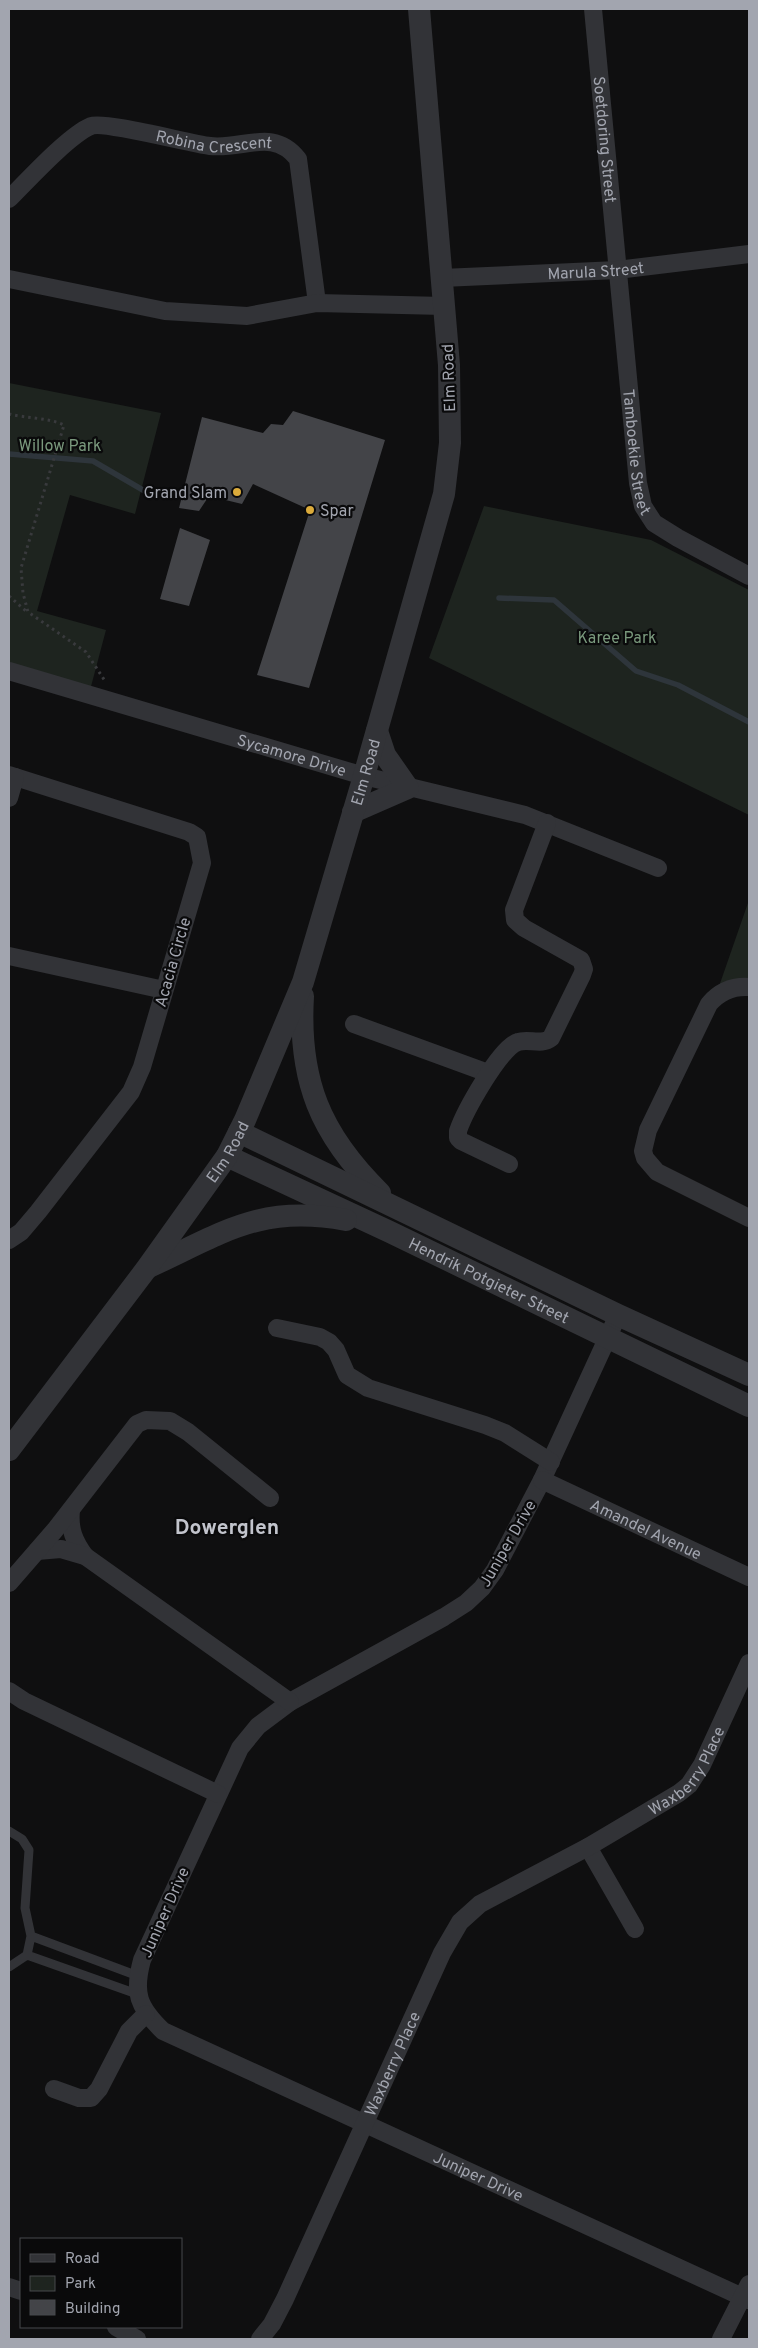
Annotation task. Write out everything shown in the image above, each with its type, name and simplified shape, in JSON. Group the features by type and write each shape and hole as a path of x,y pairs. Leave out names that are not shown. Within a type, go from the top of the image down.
{"street":[{"name":"Elm Road","path":"9,1450 147,1268 227,1156 240,1132 303,982 377,731 444,494 450,443 449,365 419,9"},
{"name":"Soetdoring Street","path":"593,9 617,270"},
{"name":"Robina Crescent","path":"9,199 75,136 96,124 212,146 276,142 289,148 298,159 317,303"},
{"name":"Marula Street","path":"442,278 617,270 749,254"},
{"name":"Tamboekie Street","path":"617,270 638,483 643,506 654,523 749,576"},
{"path":"9,279 164,311 247,316 317,303 444,306"},
{"name":"Sycamore Drive","path":"9,671 364,776 496,808 547,823 658,868"},
{"path":"353,812 408,788 385,755 377,731"},
{"path":"9,798 12,776"},
{"name":"Acacia Circle","path":"9,1240 21,1232 38,1212 131,1092 142,1067 202,863 197,837 189,832 166,823 12,776"},
{"path":"509,1164 458,1138 459,1126 488,1073 512,1045 518,1042 544,1042 551,1038 559,1026 584,969 581,960 524,928 515,920 514,910 547,823"},
{"path":"11,958 164,990"},
{"path":"303,982 301,1021 304,1052 309,1081 317,1104 329,1133 365,1179 390,1203"},
{"path":"749,987 737,987 716,997 706,1009 648,1130 643,1151 645,1158 657,1172 749,1218"},
{"path":"354,1024 488,1073"},
{"name":"Hendrik Potgieter Street","path":"240,1132 618,1315 749,1375"},
{"name":"Hendrik Potgieter Street","path":"227,1156 390,1232 607,1339 749,1406"},
{"path":"147,1268 226,1230 267,1217 294,1214 321,1215 390,1232"},
{"name":"Juniper Drive","path":"618,1315 542,1480 495,1570 477,1593 444,1617 290,1702 263,1721 250,1734 231,1764 142,1960 138,1976 137,1994 146,2014 163,2032 364,2124 747,2293"},
{"path":"277,1328 320,1337 329,1342 336,1350 347,1375 368,1388 505,1433 551,1462"},
{"path":"9,1584 71,1510 137,1424 146,1420 170,1421 188,1432 270,1498"},
{"name":"Amandel Avenue","path":"542,1480 749,1577"},
{"path":"71,1510 72,1534 85,1556"},
{"path":"37,1551 61,1549 85,1556 290,1702"},
{"name":"Waxberry Place","path":"260,2339 272,2324 282,2305 450,1935 460,1922 480,1904 588,1847 679,1793 689,1785 702,1765 749,1663"},
{"path":"9,1691 24,1701 218,1794"},
{"path":"588,1847 635,1929"},
{"path":"54,2089 79,2098 91,2098 98,2090 129,2031 146,2014"},
{"path":"721,2339 747,2293"},
{"path":"118,2328 137,2339"}],"lane":[{"path":"9,1831 22,1839 29,1850 25,1908 31,1936 27,1955 9,1967"},
{"path":"31,1936 138,1976"},
{"path":"27,1955 137,1994"}],"path":[{"path":"9,414 32,420 55,421 64,425 63,434 21,568 23,593 28,612"},
{"path":"9,596 28,612 86,652 105,680 102,699"}],"green space":[{"name":"Willow Park","path":"9,383 161,413 135,514 70,495 37,611 106,630 89,694 9,665"},
{"name":"Karee Park","path":"484,506 651,540 749,590 749,815 429,658"},
{"path":"749,900 749,984 716,995"}],"building":[{"path":"293,411 385,440 309,688 257,675 310,510 253,484 242,504 209,496 199,511 179,508 202,417 263,433 271,424 283,425"},
{"path":"180,528 210,540 189,606 160,599"}],"waterway":[{"path":"9,454 93,461 148,493"},
{"path":"499,598 554,600 636,671 678,685 749,722"}],"place":[{"name":"Grand Slam","path":"237,492"},
{"name":"Spar","path":"310,510"}],"district":[{"name":"Dowerglen","path":"227,1527"}]}
